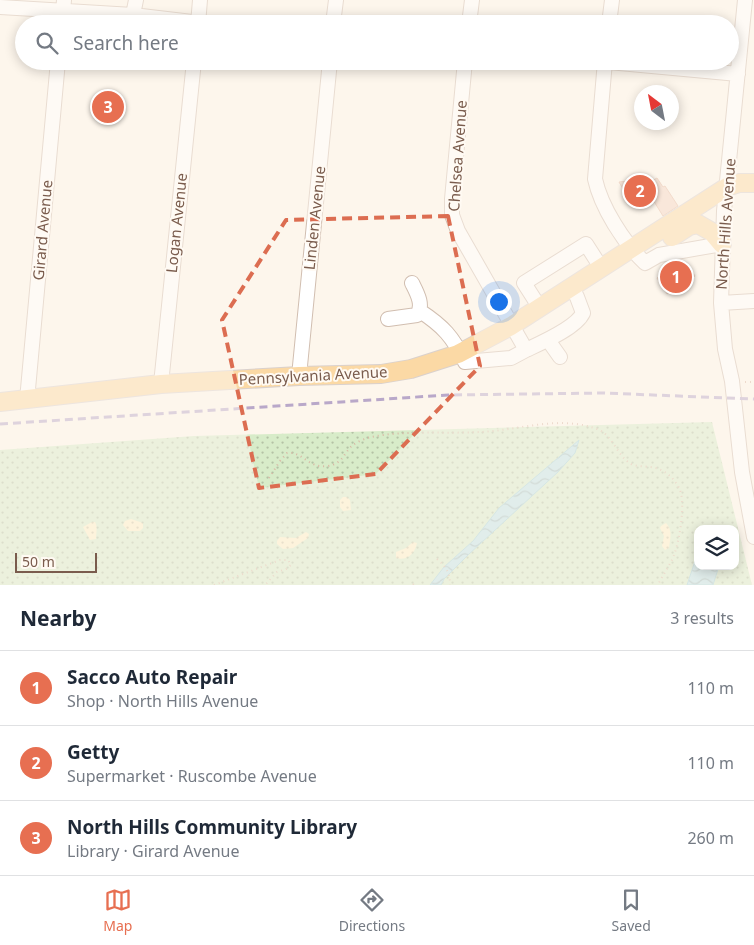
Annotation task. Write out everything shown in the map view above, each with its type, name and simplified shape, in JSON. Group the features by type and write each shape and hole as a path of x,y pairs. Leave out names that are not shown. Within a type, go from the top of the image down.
{"main road":[{"path":"727,187 740,183 754,183"},
{"name":"Pennsylvania Avenue","path":"0,402 161,384 299,376 381,374 411,369 460,353 512,326 727,187"},
{"path":"632,250 658,245 689,226 698,224 712,232 722,244"}],"street":[{"path":"0,7 133,15 136,0"},
{"path":"200,0 201,15"},
{"path":"335,15 336,0"},
{"path":"470,15 472,0"},
{"path":"610,15 612,0"},
{"name":"North Hills Avenue","path":"739,63 745,0"},
{"name":"Girard Avenue","path":"27,400 57,70"},
{"name":"Logan Avenue","path":"161,384 193,70"},
{"name":"Linden Avenue","path":"299,376 329,70"},
{"name":"Chelsea Avenue","path":"464,70 452,215 458,231 526,350"},
{"path":"604,70 595,179 600,196 632,250 645,263 659,255 722,244"},
{"path":"694,70 738,74"},
{"name":"North Hills Avenue","path":"738,70 722,244 721,303 725,349 732,381 742,472 754,537"},
{"path":"674,235 683,251"},
{"path":"540,308 524,283 586,244 602,269"},
{"path":"412,283 420,299 420,311"},
{"path":"420,311 434,320 452,338 465,362 511,358 548,340 580,319 583,313 572,288"},
{"path":"721,303 754,300"},
{"path":"388,319 417,314 420,311"},
{"path":"548,340 560,357"}],"path":[{"path":"738,381 754,382"},
{"path":"269,478 287,453 298,454 311,464 330,466 340,462 354,445 369,437 393,434 482,432 559,423 578,423 600,430 623,457 632,464 660,469 674,479 681,490 682,506 675,553 658,585"},
{"path":"437,558 450,573 450,585"},
{"path":"214,585 280,560 288,560 290,565 286,569 277,572 265,585"}],"highlighted area":[{"path":"448,216 480,366 376,474 259,488 222,320 286,220"}],"green space":[{"path":"712,422 737,525 694,525 694,570 739,570 739,532 752,585 0,585 0,450 194,436"}],"sand":[{"path":"343,497 347,497 350,500 351,510 343,511 340,507 340,500"},
{"path":"131,519 143,523 143,528 140,531 128,531 123,525 125,521"},
{"path":"95,522 96,526 96,539 90,540 83,527"},
{"path":"666,523 670,529 670,535 669,548 665,550 662,546 664,536 660,528"},
{"path":"306,532 309,534 308,538 293,548 283,549 277,544 280,537 296,538"},
{"path":"413,542 417,543 410,556 400,559 396,558 396,552 406,548"}],"water":[{"path":"579,440 575,453 558,472 468,555 444,579 441,585 430,585 444,567 473,541 499,508"},
{"path":"694,564 694,570 718,570 713,585 687,585"}],"building":[{"path":"657,178 663,187 665,186 678,206 663,216 650,195 633,206 619,182 646,179 648,183"},
{"path":"686,262 695,276 667,294 657,278 664,273 666,276"}],"railway":[{"path":"0,424 448,395 603,393 754,399"}],"place":[{"name":"North Hills Community Library","path":"108,107"},
{"name":"Getty","path":"640,191"},
{"name":"Sacco Auto Repair","path":"676,277"}]}
